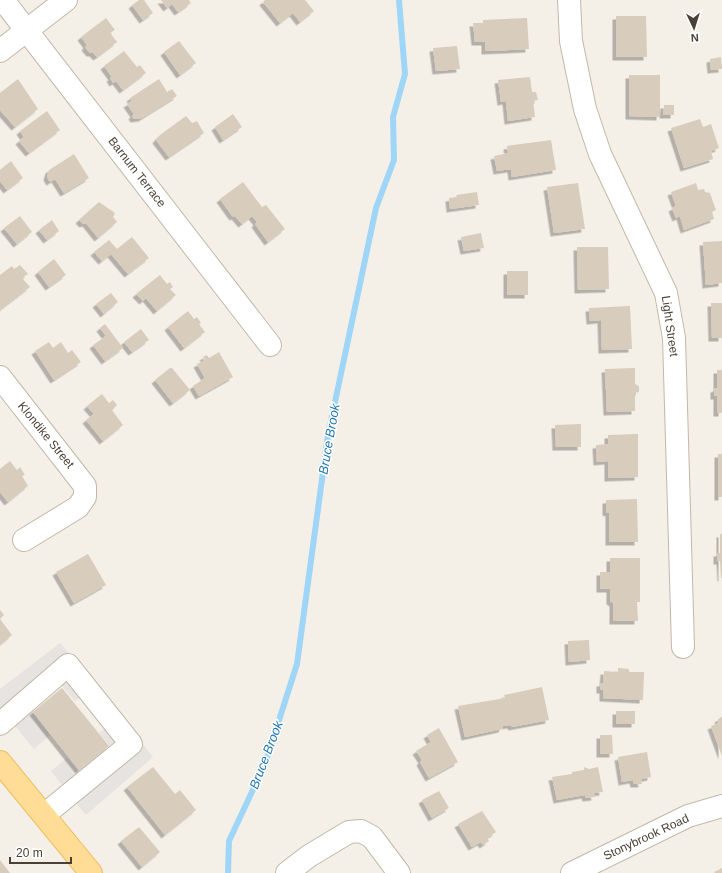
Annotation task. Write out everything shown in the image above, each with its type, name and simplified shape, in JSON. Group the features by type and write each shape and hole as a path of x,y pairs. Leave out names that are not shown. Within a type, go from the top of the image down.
{"main road":[{"path":"0,762 91,873"}],"street":[{"name":"Barnum Terrace","path":"3,0 270,345"},
{"path":"0,51 66,0"},
{"name":"Light Street","path":"569,0 572,41 585,109 600,154 666,293 674,338 683,647"},
{"name":"Klondike Street","path":"0,377 82,480 85,486 85,497 78,507 24,540"},
{"path":"0,724 68,665 130,744 44,815"},
{"name":"Stonybrook Road","path":"572,873 688,816 722,806"},
{"path":"287,873 309,856 349,832 361,831 372,836 398,873"}],"shaded area":[{"path":"60,643 96,684 75,701 62,686 32,711 50,735 34,749 0,708 0,689"},
{"path":"121,716 153,757 86,815 51,771 67,758 79,772 110,746 99,733"}],"building":[{"path":"139,0 144,0 153,13 143,20 132,5"},
{"path":"161,0 189,0 191,3 178,12 172,4 167,8"},
{"path":"265,0 305,0 314,11 300,22 293,13 280,23 263,2"},
{"path":"616,16 646,16 647,57 616,57"},
{"path":"106,18 115,30 110,33 117,42 97,57 93,53 90,53 85,47 87,45 81,37"},
{"path":"527,18 529,49 485,51 485,42 475,42 473,23 483,23 483,20"},
{"path":"179,41 196,63 180,75 164,52"},
{"path":"457,46 460,69 436,71 433,48"},
{"path":"124,51 137,67 140,65 146,73 123,90 116,81 113,83 110,78 112,77 104,66"},
{"path":"721,57 722,69 711,70 710,59"},
{"path":"629,75 660,75 660,117 629,116"},
{"path":"530,77 532,92 536,92 538,100 533,101 535,117 508,121 506,101 501,102 498,80"},
{"path":"18,79 38,109 15,127 0,110 0,93"},
{"path":"159,79 167,92 172,89 177,96 142,118 134,119 132,116 134,114 127,104 132,101 130,98"},
{"path":"664,105 674,105 674,115 663,115"},
{"path":"47,111 60,130 29,153 19,141 24,137 20,131"},
{"path":"233,114 242,127 223,140 215,127"},
{"path":"186,116 192,123 197,121 204,133 169,157 156,140 160,135"},
{"path":"700,119 703,127 711,124 719,148 711,151 713,159 684,168 671,128"},
{"path":"551,140 556,170 512,177 511,169 497,171 494,156 508,153 507,146"},
{"path":"74,154 89,178 64,193 55,179 50,182 47,177 49,170"},
{"path":"11,161 23,178 7,190 0,181 0,170"},
{"path":"243,182 262,207 266,205 285,229 268,242 255,224 257,222 252,216 242,224 235,216 233,217 220,199"},
{"path":"578,183 585,229 554,233 547,187"},
{"path":"696,183 698,190 704,189 705,192 710,193 716,210 712,212 714,219 684,230 680,216 676,218 672,208 676,206 671,192"},
{"path":"477,192 479,205 450,209 449,198 457,197 456,195"},
{"path":"99,202 115,213 113,217 117,222 98,238 86,223 83,224 79,220"},
{"path":"20,216 32,232 17,244 4,228"},
{"path":"52,220 59,231 47,240 39,230"},
{"path":"481,233 484,248 464,251 461,237"},
{"path":"132,237 149,258 128,274 111,254 102,261 94,252 109,240 117,249"},
{"path":"722,241 722,283 706,285 703,242"},
{"path":"577,247 608,247 609,289 578,290"},
{"path":"54,259 66,275 49,287 38,272"},
{"path":"20,265 28,274 22,278 30,287 0,310 0,275 12,266 14,269"},
{"path":"507,271 528,271 528,295 507,295"},
{"path":"160,275 167,284 170,282 173,287 170,289 176,295 157,311 146,298 143,301 136,294"},
{"path":"111,293 118,302 104,314 96,304"},
{"path":"711,303 722,303 722,338 712,338"},
{"path":"630,306 632,349 602,350 601,320 590,321 589,308"},
{"path":"188,311 194,319 197,317 201,323 199,324 205,332 184,348 168,327"},
{"path":"105,324 123,348 105,361 93,345 106,336 100,328"},
{"path":"141,329 149,340 132,352 124,342"},
{"path":"49,342 53,348 61,342 68,353 72,350 81,362 54,380 35,351"},
{"path":"219,352 233,377 199,396 193,386 205,378 197,364 205,360 203,357 207,355 209,358"},
{"path":"172,368 190,390 173,403 155,380"},
{"path":"635,368 635,384 639,386 639,392 635,393 635,411 607,412 605,369"},
{"path":"717,370 722,370 722,413 717,413 717,396 714,396 714,389 717,388"},
{"path":"102,394 109,403 113,400 117,405 112,410 123,425 103,441 86,420 94,414 87,406"},
{"path":"581,424 581,447 556,447 555,425"},
{"path":"638,434 638,477 608,478 608,461 597,462 596,445 608,444 608,435"},
{"path":"718,454 722,454 722,497 718,497"},
{"path":"10,461 17,470 20,467 25,475 22,476 28,486 8,502 0,492 0,469"},
{"path":"637,499 638,542 609,542 609,513 606,512 606,500"},
{"path":"720,534 722,534 722,578 720,561 717,561 717,553 720,553"},
{"path":"88,554 106,585 74,603 56,572"},
{"path":"610,558 640,558 640,602 637,602 638,621 613,621 613,603 610,601 610,589 600,589 600,572 610,572"},
{"path":"0,610 4,615 0,619"},
{"path":"0,619 12,635 0,645"},
{"path":"589,640 590,660 569,662 568,641"},
{"path":"618,668 629,669 629,672 644,672 643,700 603,698 603,690 600,690 600,683 603,683 604,671 618,672"},
{"path":"542,687 549,720 512,727 511,725 503,726 502,729 465,737 458,706 505,698 504,695"},
{"path":"62,688 109,746 79,770 33,712"},
{"path":"616,711 635,711 635,724 616,724"},
{"path":"722,717 722,756 711,726 719,723 718,719"},
{"path":"439,728 458,762 429,778 420,762 422,760 416,751 431,742 427,735"},
{"path":"600,735 612,735 613,754 600,754"},
{"path":"647,752 651,777 641,779 642,784 634,784 633,780 622,782 618,757"},
{"path":"153,767 175,794 180,790 196,810 165,835 127,787"},
{"path":"584,767 589,769 598,767 603,792 594,793 595,797 586,798 585,795 557,800 552,777 572,774 572,772 584,770"},
{"path":"439,791 449,808 432,818 422,800"},
{"path":"482,811 496,832 487,838 489,841 483,845 481,842 472,847 458,824"},
{"path":"139,827 160,852 142,867 121,841"},
{"path":"0,860 10,873 0,873"},
{"path":"722,868 722,873 714,872"}],"waterway":[{"name":"Bruce Brook","path":"228,873 229,841 265,764 297,664 328,435 376,208 394,160 393,117 405,74 399,0"}]}
